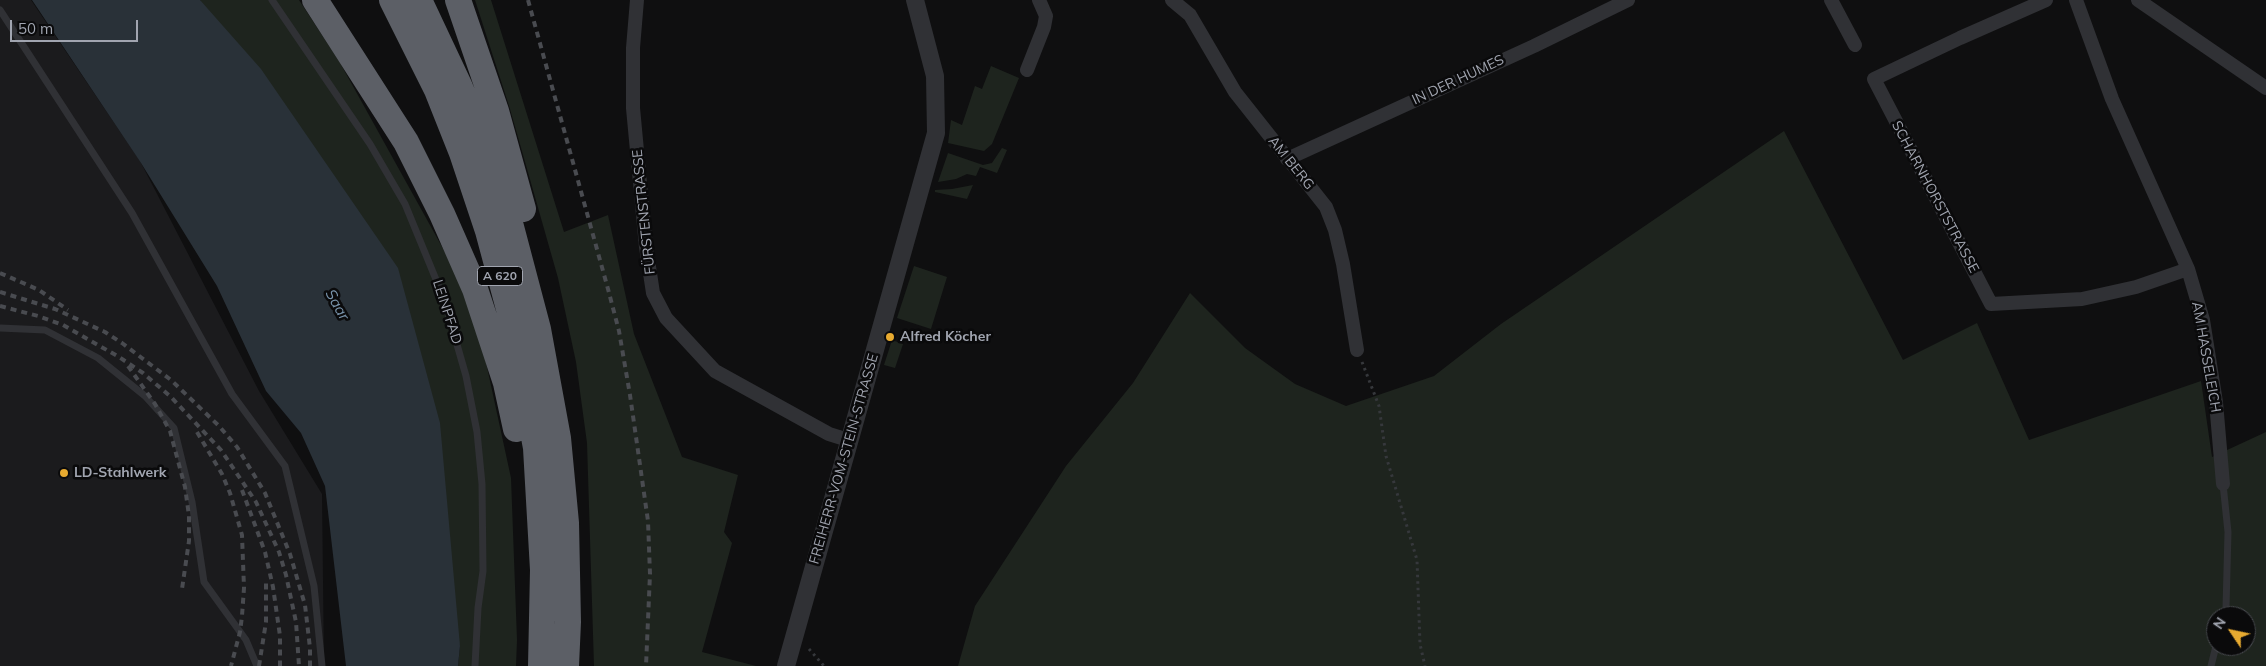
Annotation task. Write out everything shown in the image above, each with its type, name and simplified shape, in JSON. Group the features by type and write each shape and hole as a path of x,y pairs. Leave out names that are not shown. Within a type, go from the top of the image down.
{"highway":[{"path":"315,0 406,142 475,289 506,383 521,448 527,520 543,570"},
{"name":"A 620","path":"392,0 436,90 462,153 488,231 512,324 533,429 538,473 543,570 541,666"},
{"name":"A 620","path":"419,0 459,84 485,148 510,223 538,329 558,438 566,522 568,622 566,666"},
{"path":"458,0 496,111 522,208 538,329"}],"street":[{"name":"FÜRSTENSTRASSE","path":"637,0 633,48 633,108 646,247 653,293 666,318 715,371 829,434 848,440"},
{"name":"FREIHERR-VOM-STEIN-STRASSE","path":"787,661 936,133 935,76 915,0"},
{"path":"1027,70 1044,27 1046,16 1039,0"},
{"name":"AM BERG","path":"1172,0 1190,15 1235,92 1326,207 1335,230 1357,350"},
{"name":"IN DER HUMES","path":"1287,159 1534,46 1628,0"},
{"path":"1831,0 1855,45"},
{"name":"SCHARNHORSTSTRASSE","path":"2046,0 1960,38 1874,80 1991,304 2082,299 2136,287 2188,269"},
{"name":"AM HASSELEICH","path":"2076,0 2112,99 2188,269 2204,330 2216,402 2223,484"},
{"path":"2138,0 2266,88"}],"lane":[{"name":"LEINPFAD","path":"272,0 375,152 405,204 444,299 466,376 476,432 482,484 483,571 478,608 476,666"},
{"path":"0,10 132,213 232,394 285,466 314,586 322,666"},
{"path":"0,328 44,330 98,358 145,396 174,428 192,502 204,582 246,640 257,666"},
{"name":"AM HASSELEICH","path":"2223,484 2228,532 2226,606"}],"path":[{"path":"1357,350 1379,406 1386,456 1417,560 1420,644 1425,666"}],"shaded area":[{"path":"0,0 31,0 140,161 259,391 322,494 324,666 0,666"},
{"path":"200,0 299,0 339,61 446,254 464,293 482,344 511,478 517,640 516,666 458,666 460,646"},
{"path":"475,0 491,0 564,232 608,215 634,334 682,457 738,475 724,532 732,543 702,652 756,666 594,666 587,443 576,362 558,278 510,109"},
{"path":"991,66 1019,78 992,144 984,151 948,143 951,120 962,125 975,86 982,89"},
{"path":"1784,131 1903,360 1977,323 2029,440 2201,381 2212,457 2266,432 2266,666 958,666 975,606 1066,466 1133,383 1190,293 1245,348 1295,384 1346,406 1434,376 1501,324"},
{"path":"1002,148 1007,150 997,173 980,167 976,176 967,174 956,179 938,182 948,153 983,165 992,163"},
{"path":"973,185 967,199 935,192 935,190"},
{"path":"914,266 947,277 931,329 897,318"},
{"path":"892,340 903,344 895,368 884,365"}],"water":[{"name":"Saar","path":"32,0 200,0 261,69 398,268 440,423 460,646 458,666 346,666 325,486 301,433 266,391 217,286 141,163"}],"railway":[{"path":"528,0 619,331 648,521 650,574 646,666"},
{"path":"0,273 39,290 68,310"},
{"path":"0,292 55,309 105,332 122,343 171,380 219,426 237,447 265,493 290,554 305,605 310,666"},
{"path":"0,306 63,325 119,357 143,373 171,397 221,450 256,502 279,552 296,622 299,666"},
{"path":"128,366 155,404 170,431 185,487 189,516 189,541 182,589"},
{"path":"197,432 222,474 230,493 242,535 244,588 242,616 231,666"},
{"path":"242,490 265,552 273,587 280,636 280,666"},
{"path":"259,666 266,622 266,583"}],"place":[{"name":"Alfred Köcher","path":"890,337"},
{"name":"LD-Stahlwerk","path":"64,473"}]}
